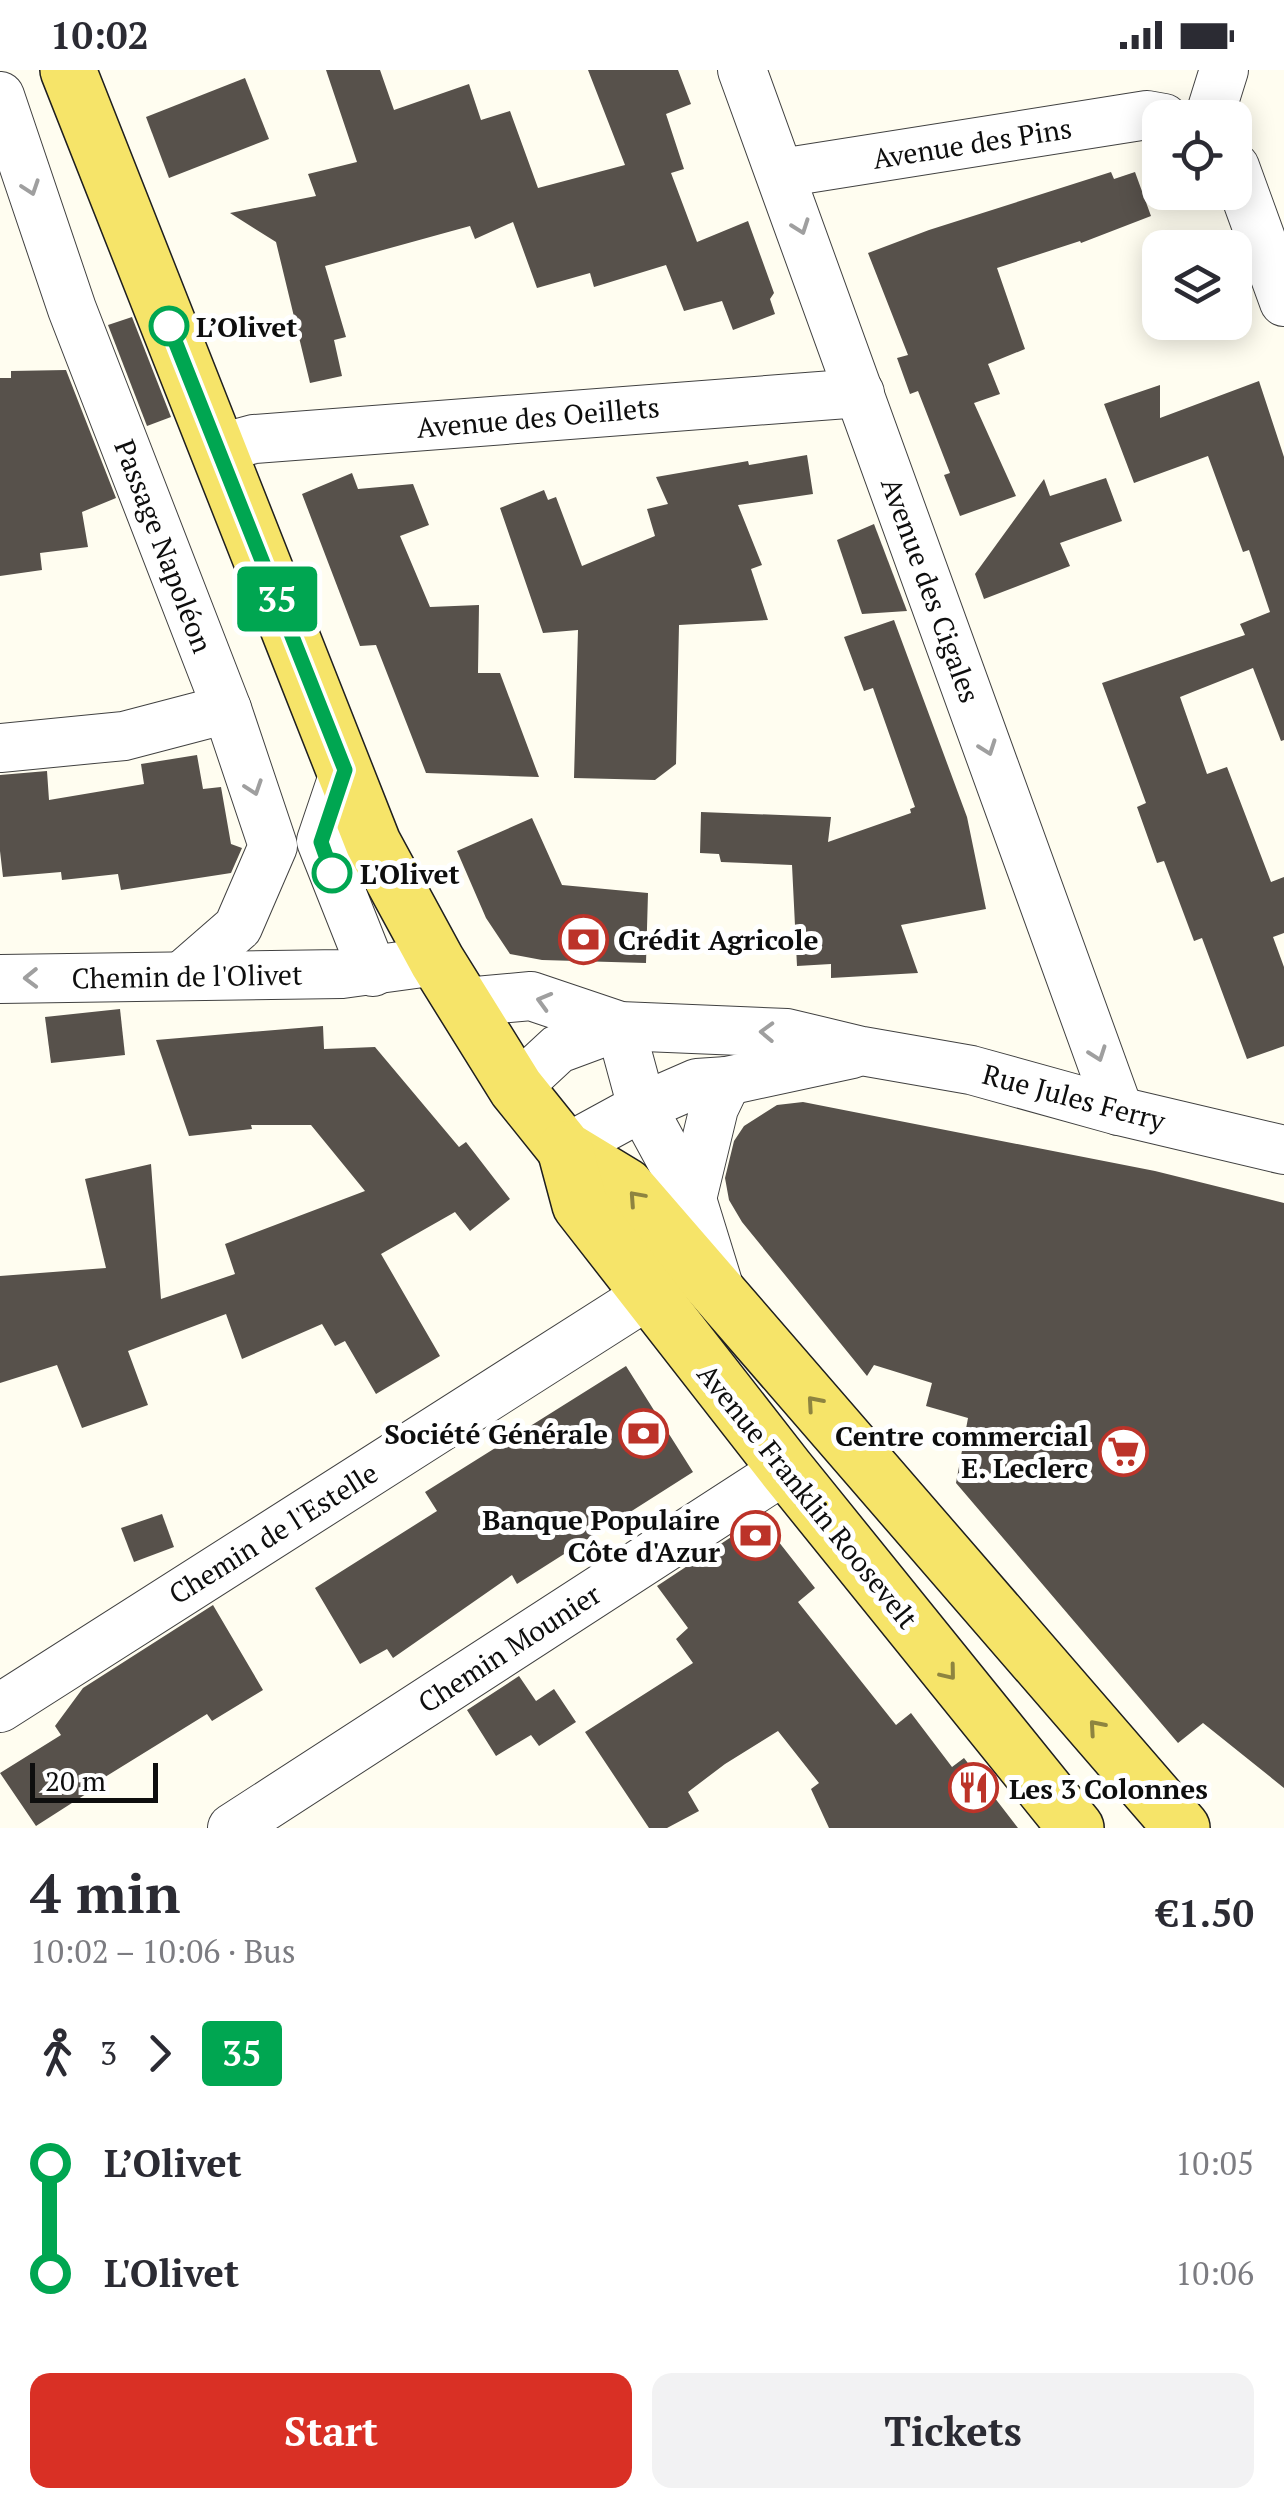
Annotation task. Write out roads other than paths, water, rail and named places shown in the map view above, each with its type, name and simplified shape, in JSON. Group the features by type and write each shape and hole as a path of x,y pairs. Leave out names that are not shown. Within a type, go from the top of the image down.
{"main road":[{"name":"Avenue Franklin Roosevelt","path":"68,70 378,854 516,1088 565,1149 626,1186 1182,1828"},
{"name":"Avenue Franklin Roosevelt","path":"565,1149 580,1206 1076,1828"}],"street":[{"name":"Avenue des Cigales","path":"742,70 1119,1111"},
{"path":"1215,100 1224,70"},
{"name":"Passage Napoléon","path":"0,96 72,309 227,709 273,846 238,927 184,974"},
{"name":"Avenue des Pins","path":"782,173 1142,116"},
{"path":"1252,192 1268,216 1284,302"},
{"name":"Avenue des Oeillets","path":"217,449 254,439 860,393"},
{"path":"0,748 124,736 227,709"},
{"path":"345,770 321,842 373,972"},
{"name":"Chemin de l'Olivet","path":"0,979 373,972 451,982"},
{"name":"Rue Jules Ferry","path":"451,982 531,996 620,1026 787,1033 862,1052 971,1070 1119,1111 1284,1150"},
{"name":"Rue Jules Ferry","path":"516,1088 558,1048 620,1026"},
{"name":"Avenue Franklin Roosevelt","path":"620,1026 642,1107 692,1199 722,1298"},
{"name":"Rue Jules Ferry","path":"565,1149 642,1107 697,1083 862,1052"},
{"path":"692,1199 714,1108 727,1080"},
{"name":"Chemin de l'Estelle","path":"0,1708 648,1296"},
{"name":"Chemin Mounier","path":"232,1828 786,1468"}],"place":[{"name":"L’Olivet","path":"169,326"},
{"name":"L'Olivet","path":"332,873"},
{"name":"Crédit Agricole","path":"583,939"},
{"name":"Société Générale","path":"643,1433"},
{"name":"Centre commercial E. Leclerc","path":"1123,1451"},
{"name":"Banque Populaire Côte d'Azur","path":"755,1535"},
{"name":"Les 3 Colonnes","path":"974,1788"}]}
